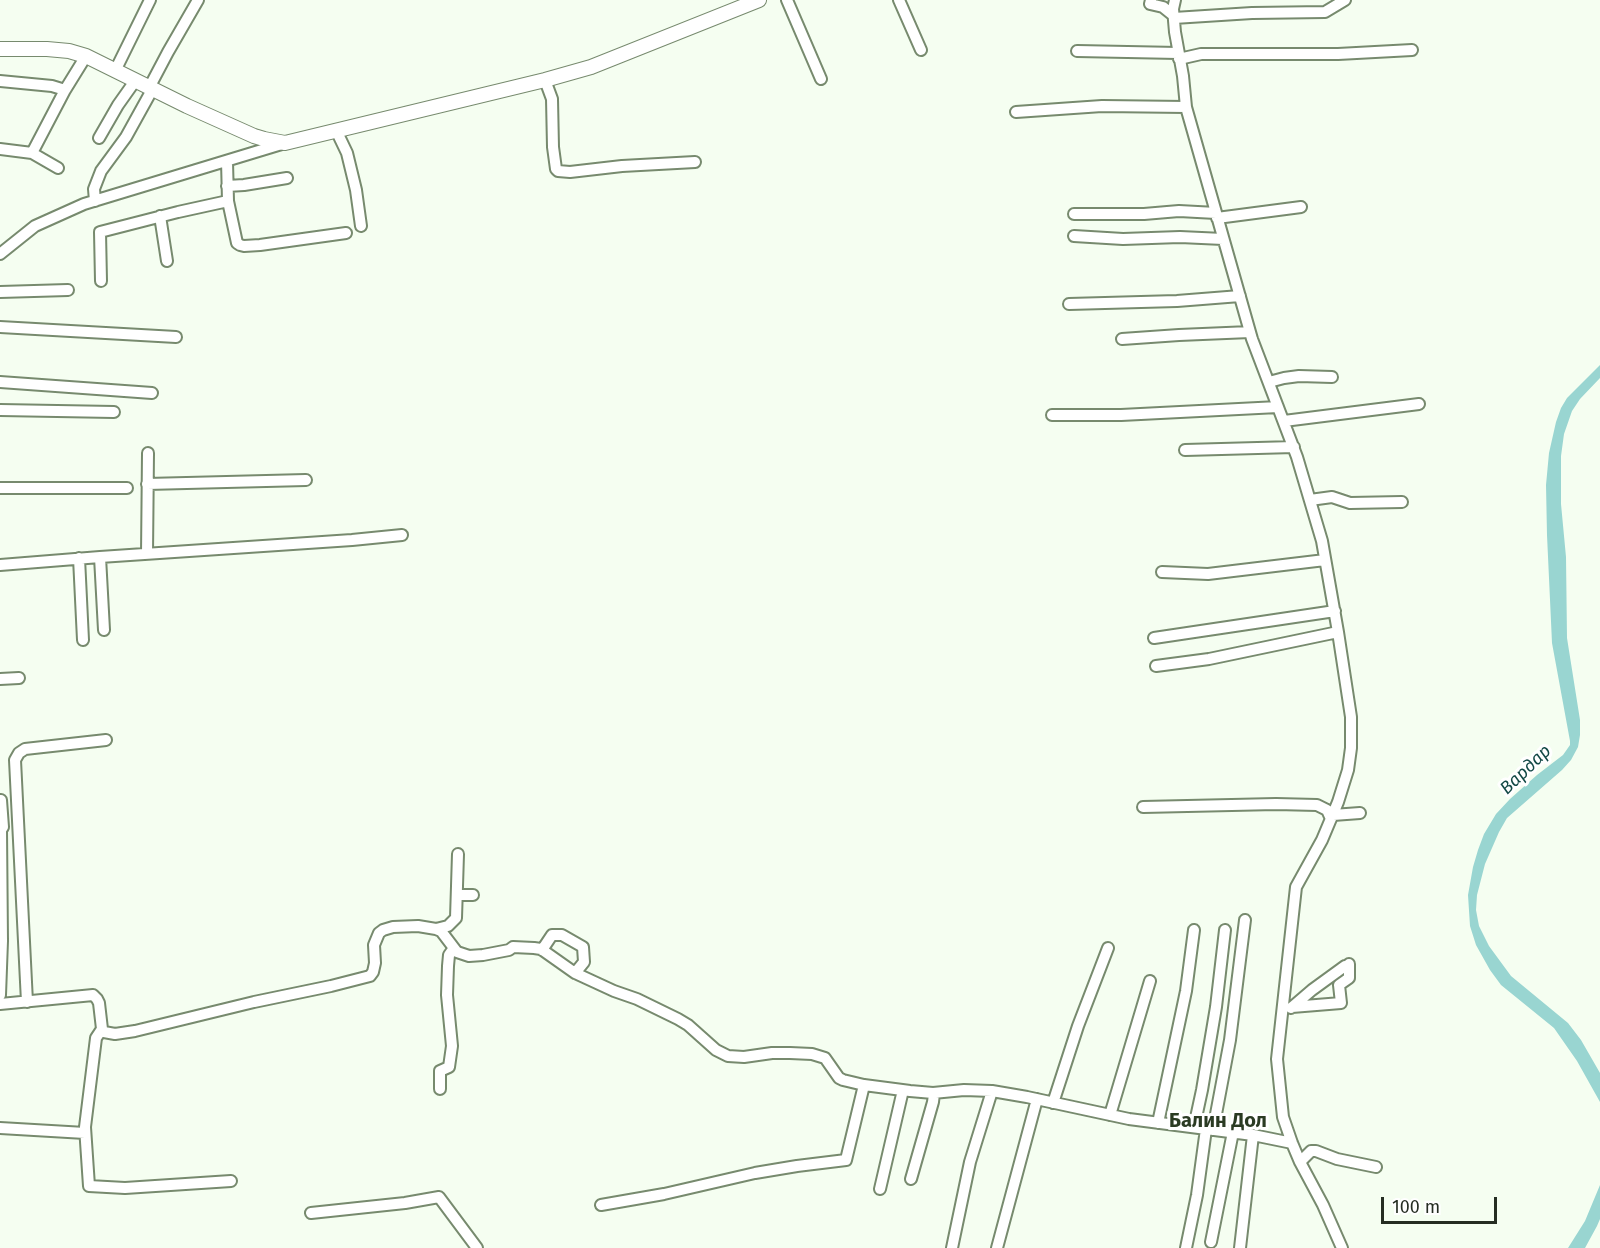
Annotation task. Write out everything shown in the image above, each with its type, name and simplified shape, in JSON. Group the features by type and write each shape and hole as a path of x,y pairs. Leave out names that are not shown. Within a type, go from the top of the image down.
{"main road":[{"path":"0,50 47,49 69,51 86,56 151,89 254,136 285,143 591,67 759,0"}],"street":[{"path":"115,71 150,0"},
{"path":"95,201 94,189 101,171 126,137 168,52 198,0"},
{"path":"787,0 821,79"},
{"path":"899,0 921,50"},
{"path":"1151,0 1150,4 1163,7 1174,16 1325,12 1345,0"},
{"path":"1175,0 1174,16 1186,107 1250,332 1294,447 1322,541 1351,717 1348,770 1338,802 1322,840 1296,886 1277,1059 1283,1117 1300,1161 1342,1248"},
{"path":"1077,51 1179,56 1338,54 1412,50"},
{"path":"32,153 64,90 86,56"},
{"path":"545,80 552,99 556,169 561,173 622,165 695,162"},
{"path":"0,81 52,86 64,90"},
{"path":"99,138 135,81"},
{"path":"1016,112 1102,106 1186,107"},
{"path":"336,130 347,153 356,190 361,226"},
{"path":"0,254 35,226 84,204 285,143"},
{"path":"0,149 32,153 58,168"},
{"path":"226,161 228,201 237,243 244,246 346,233"},
{"path":"227,186 287,178"},
{"path":"101,281 100,232 228,201"},
{"path":"1074,214 1179,212 1216,216 1301,207"},
{"path":"160,216 167,261"},
{"path":"1074,236 1123,239 1180,237 1223,239"},
{"path":"0,292 68,290"},
{"path":"1069,304 1177,301 1240,296"},
{"path":"0,327 176,337"},
{"path":"1122,339 1250,332"},
{"path":"1269,382 1299,375 1332,377"},
{"path":"0,382 152,393"},
{"path":"1284,421 1419,404"},
{"path":"1052,414 1121,415 1278,407"},
{"path":"0,410 114,412"},
{"path":"1185,450 1294,447"},
{"path":"147,554 148,453"},
{"path":"147,484 306,480"},
{"path":"0,488 127,488"},
{"path":"1310,500 1332,497 1350,503 1402,502"},
{"path":"0,565 329,542 402,534"},
{"path":"100,557 104,630"},
{"path":"79,558 83,640"},
{"path":"1162,572 1208,574 1325,560"},
{"path":"1154,638 1335,611"},
{"path":"1156,666 1209,659 1338,632"},
{"path":"0,679 19,678"},
{"path":"27,1002 15,760 25,749 106,740"},
{"path":"0,994 1,829 3,826 1,800"},
{"path":"1143,807 1317,805 1327,810 1332,817"},
{"path":"1332,817 1360,813"},
{"path":"102,1029 108,1033 135,1031 370,976 375,963 374,945 379,933 383,930 405,926 436,929 448,926 456,918 458,854"},
{"path":"457,895 473,895"},
{"path":"1186,1248 1209,1129 1230,1040 1245,920"},
{"path":"436,929 462,954 474,956 509,950 513,947 542,950 575,973 678,1019 721,1054 728,1056 744,1057 772,1053 812,1054 825,1058 839,1078 864,1084 933,1092 992,1091 1110,1115 1253,1135 1292,1143"},
{"path":"1158,1123 1186,991 1194,930"},
{"path":"1194,1127 1216,1007 1225,930"},
{"path":"542,950 552,935 562,935 583,947 584,962 575,973"},
{"path":"440,1089 440,1071 449,1067 452,1046 447,995 449,955 454,948"},
{"path":"1053,1102 1078,1026 1108,948"},
{"path":"1280,1023 1286,1012 1312,990 1347,965 1349,978 1339,985 1341,1003 1292,1007"},
{"path":"1110,1115 1150,981"},
{"path":"0,1004 93,995 99,1003 102,1029 96,1038 85,1133 89,1186 125,1188 231,1181"},
{"path":"602,1205 664,1194 755,1173 846,1161 864,1084"},
{"path":"880,1189 903,1090"},
{"path":"952,1248 970,1162 992,1091"},
{"path":"911,1179 933,1102 933,1092"},
{"path":"997,1248 1037,1099"},
{"path":"0,1128 85,1133"},
{"path":"1211,1242 1233,1132"},
{"path":"1240,1248 1253,1135"},
{"path":"1300,1161 1311,1152 1316,1152 1376,1167"},
{"path":"311,1213 439,1197 477,1248"}],"water":[{"path":"1600,365 1600,378 1572,411 1564,434 1561,456 1567,638 1580,720 1578,747 1562,770 1507,818 1485,864 1477,895 1476,910 1479,926 1489,946 1511,976 1568,1023 1581,1040 1600,1073 1600,1102 1577,1061 1554,1028 1501,985 1490,970 1476,945 1470,926 1468,895 1478,850 1496,814 1537,775 1563,755 1570,745 1552,643 1546,485 1549,453 1561,408 1567,398"},
{"path":"1600,1185 1600,1219 1597,1226 1585,1248 1568,1248 1585,1221"}],"district":[{"name":"Балин Дол","path":"1218,1121"}],"water label":[{"name":"Вардар","path":"1526,770"}]}
